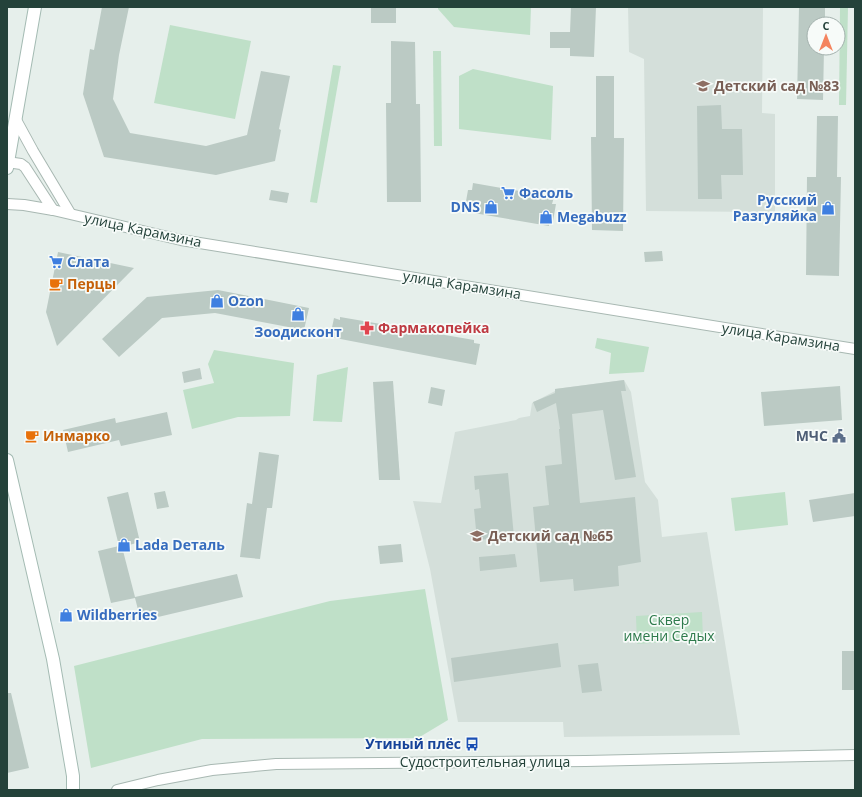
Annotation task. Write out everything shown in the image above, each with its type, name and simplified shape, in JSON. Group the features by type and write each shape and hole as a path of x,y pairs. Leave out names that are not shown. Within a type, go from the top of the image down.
{"main road":[{"path":"7,164 35,7"},
{"path":"7,460 53,659 73,776 73,790"}],"street":[{"path":"15,118 70,213"},
{"path":"7,164 21,164 25,167 53,210"},
{"name":"улица Карамзина","path":"7,204 24,205 70,213 181,240 855,349"},
{"name":"Судостроительная улица","path":"117,790 158,780 212,770 276,764 586,761 855,754"}],"shaded area":[{"name":"Детский сад №83","path":"628,7 763,7 762,113 775,114 775,212 646,211 644,59 629,52"},
{"path":"624,380 631,392 645,482 658,500 662,537 707,532 740,735 564,737 563,722 458,722 430,569 413,501 441,503 455,432 530,416 532,403 555,391 555,389"}],"green space":[{"path":"438,7 531,7 530,35 454,27 438,9"},
{"path":"840,7 848,7 846,105 839,105 840,56 846,56 846,16 840,16"},
{"path":"170,25 251,41 235,119 154,103"},
{"path":"433,51 441,51 442,146 434,146"},
{"path":"333,65 341,66 317,203 310,202"},
{"path":"473,69 553,86 551,140 459,129 459,76"},
{"path":"597,338 649,347 644,372 609,374 611,353 595,348"},
{"path":"214,350 294,363 290,416 238,417 192,429 183,390 214,383 208,364"},
{"path":"348,367 342,422 313,421 317,375"},
{"path":"785,492 788,525 735,531 731,498"},
{"path":"425,589 448,720 418,738 202,739 91,768 74,666 330,601"},
{"name":"Сквер имени Седых","path":"702,612 703,640 637,644 636,616"}],"building":[{"path":"102,7 129,7 119,55 113,99 130,133 206,146 247,135 261,71 290,76 279,129 281,130 275,161 216,175 104,157 83,94 90,49 94,50"},
{"path":"371,7 396,7 396,23 371,23"},
{"path":"571,7 596,7 594,57 570,56 570,48 550,48 550,32 570,32"},
{"path":"799,7 825,7 825,16 806,16 806,56 824,56 823,100 797,99"},
{"path":"391,41 415,42 416,104 420,104 421,202 387,202 386,103 391,103"},
{"path":"596,76 614,76 614,138 624,138 623,231 592,230 591,137 596,137"},
{"path":"721,105 722,129 742,129 743,175 721,175 722,199 698,199 697,106"},
{"path":"817,116 838,116 837,177 841,177 839,276 806,275 807,177 816,177"},
{"path":"473,183 554,197 552,204 556,204 553,221 549,221 549,226 468,212 469,208 465,207 468,190 472,190"},
{"path":"271,190 289,193 287,203 269,200"},
{"path":"662,251 663,261 645,262 644,252"},
{"path":"58,252 134,268 57,346 46,312"},
{"path":"218,290 309,308 304,330 215,313 162,318 119,357 102,339 147,297"},
{"path":"340,317 474,340 474,343 480,344 476,365 330,337 334,318 340,320"},
{"path":"200,368 202,379 184,383 182,372"},
{"path":"624,380 626,391 621,391 636,477 615,480 603,410 572,414 580,503 635,497 641,562 618,566 619,586 574,591 573,579 540,582 533,507 549,505 545,466 562,464 560,429 556,403 537,412 533,402 555,393 555,389"},
{"path":"393,381 400,480 379,480 373,382"},
{"path":"840,386 842,420 764,426 761,392"},
{"path":"431,387 445,390 442,406 428,403"},
{"path":"167,412 172,435 121,446 119,440 68,452 63,430 115,418 116,423"},
{"path":"259,452 279,455 272,508 267,508 260,559 240,557 247,503 252,504"},
{"path":"508,473 514,537 477,540 474,509 481,508 479,489 475,490 474,476"},
{"path":"165,491 169,507 157,509 154,493"},
{"path":"128,492 140,542 122,547 135,597 237,574 243,597 141,621 135,598 111,603 98,551 119,546 107,497"},
{"path":"855,493 855,516 813,522 809,500"},
{"path":"401,544 403,562 380,564 378,546"},
{"path":"515,554 517,567 480,571 479,557"},
{"path":"558,643 561,667 454,682 451,658"},
{"path":"842,651 855,651 855,690 842,690"},
{"path":"598,663 602,691 582,693 578,665"},
{"path":"7,693 11,693 29,768 7,773"}],"place":[{"name":"Детский сад №83","path":"703,86"},
{"name":"Фасоль","path":"508,193"},
{"name":"DNS","path":"491,207"},
{"name":"Русский Разгуляйка","path":"828,208"},
{"name":"Megabuzz","path":"546,217"},
{"name":"Слата","path":"56,262"},
{"name":"Перцы","path":"56,284"},
{"name":"Ozon","path":"217,301"},
{"name":"Зоодисконт","path":"298,314"},
{"name":"Фармакопейка","path":"367,328"},
{"name":"Инмарко","path":"32,436"},
{"name":"МЧС","path":"839,436"},
{"name":"Детский сад №65","path":"477,536"},
{"name":"Lada Dеталь","path":"124,545"},
{"name":"Wildberries","path":"66,615"},
{"name":"Утиный плёс","path":"472,744"}]}
